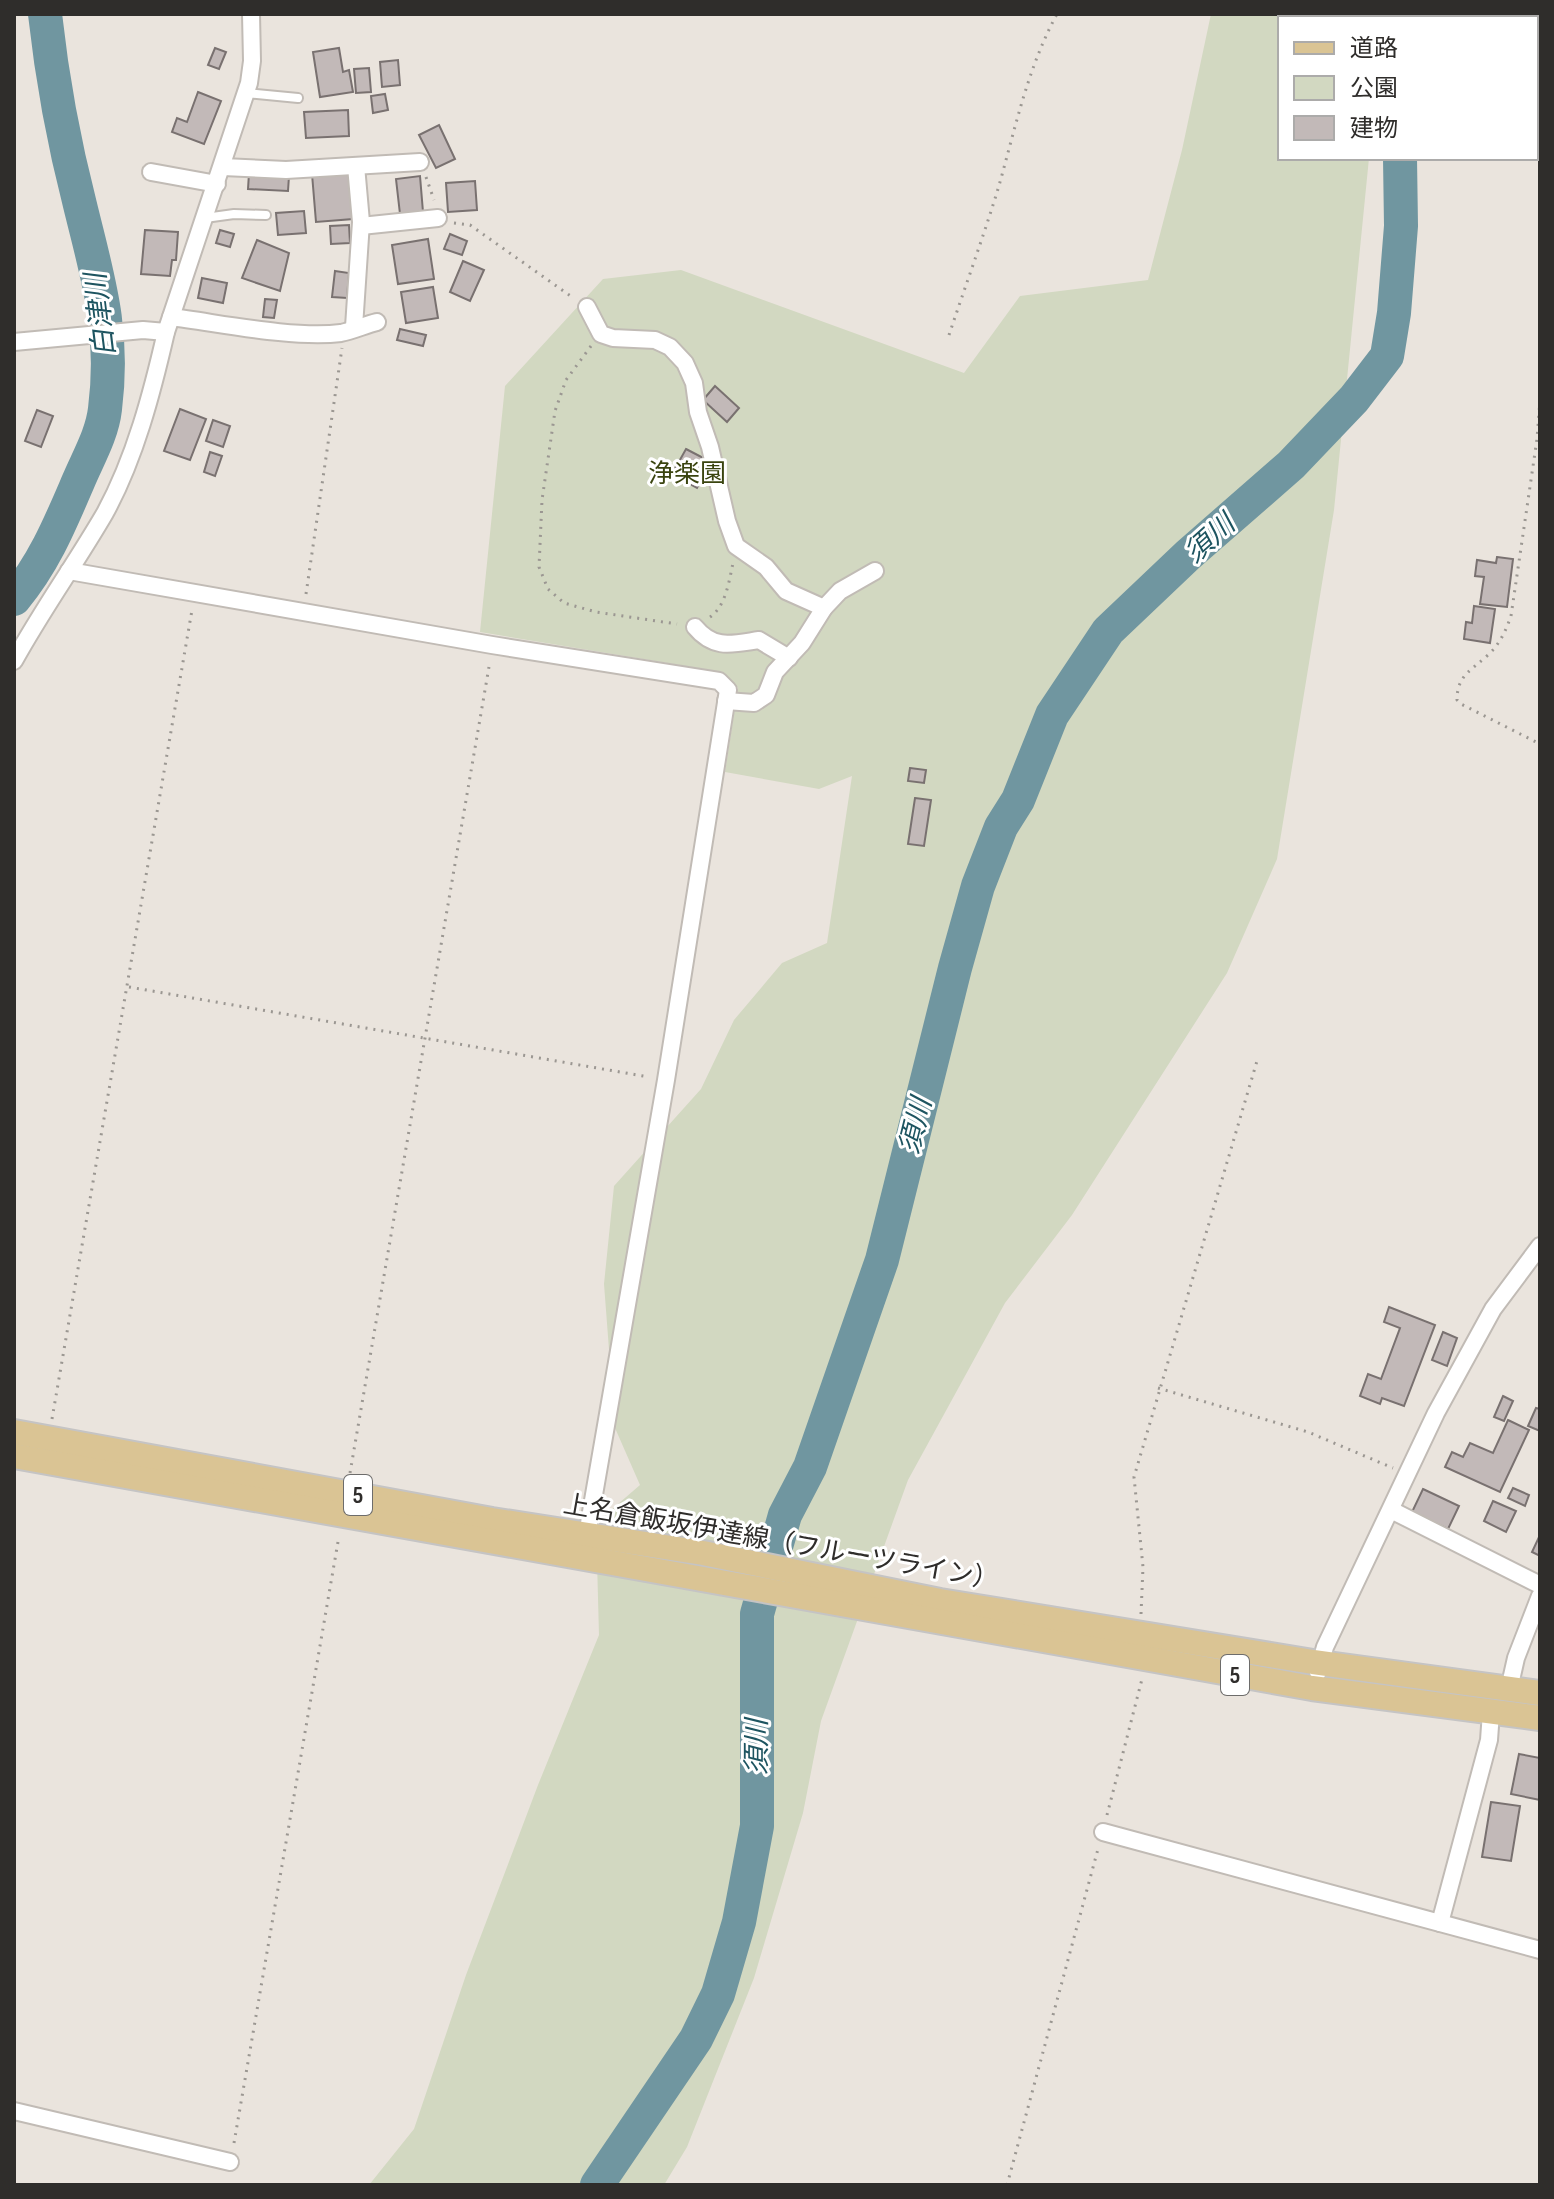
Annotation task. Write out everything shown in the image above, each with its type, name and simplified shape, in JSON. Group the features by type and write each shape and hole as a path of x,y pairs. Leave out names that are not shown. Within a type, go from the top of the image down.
{"main road":[{"name":"上名倉飯坂伊達線（フルーツライン）","path":"14,1432 699,1579 936,1611 1140,1633 1320,1663 1540,1693"},
{"name":"上名倉飯坂伊達線（フルーツライン）","path":"14,1456 703,1553 1147,1659 1312,1688 1540,1718"}],"street":[{"path":"14,661 119,484 150,392 168,324 246,93 252,61 251,14"},
{"path":"223,167 286,170 420,162"},
{"path":"349,330 361,226 356,166"},
{"path":"151,172 217,184"},
{"path":"361,226 438,218"},
{"path":"587,307 601,334 613,338 655,340 670,347 685,363 694,383 698,412 736,546 766,567 786,591 824,608"},
{"path":"14,342 143,330 168,324 289,331 349,330 377,322"},
{"path":"69,571 719,681 728,690 666,1080 587,1535"},
{"path":"726,701 754,703 766,695 775,672 818,621 824,608 840,591 875,571"},
{"path":"695,627 717,644 759,640 789,658"},
{"path":"1312,1688 1320,1663 1436,1413 1493,1309 1538,1254"},
{"path":"1391,1510 1540,1585"},
{"path":"1509,1689 1516,1658 1540,1596"},
{"path":"1440,1923 1489,1740 1491,1712"},
{"path":"1103,1832 1540,1950"},
{"path":"14,2111 230,2162"}],"lane":[{"path":"246,93 298,98"},
{"path":"204,218 234,214 266,215"}],"path":[{"path":"949,335 997,192 1026,89 1040,48 1057,14"},
{"path":"420,162 432,191 438,218 470,225 587,307"},
{"path":"303,611 349,330"},
{"path":"601,334 566,380 555,411 542,500 539,567 548,589 564,603 596,612 695,627 715,613 728,588 736,546"},
{"path":"1540,400 1511,616 1497,644 1461,678 1457,691 1457,700 1461,704 1540,744"},
{"path":"49,1438 129,987 194,594"},
{"path":"230,2162 492,645"},
{"path":"129,987 666,1080"},
{"path":"1140,1633 1143,1567 1134,1477 1257,1061"},
{"path":"1158,1388 1308,1432 1407,1476"},
{"path":"1007,2185 1147,1659"}],"green space":[{"name":"浄楽園","path":"1211,14 1358,16 1278,16 1278,160 1369,160 1334,510 1277,859 1227,973 1072,1215 1005,1303 908,1480 821,1721 803,1813 754,1978 687,2147 664,2185 369,2185 414,2129 466,1975 599,1635 596,1523 640,1485 615,1428 604,1284 614,1186 701,1089 734,1020 782,963 827,943 852,776 819,789 725,772 738,688 722,672 480,632 505,386 603,279 681,270 964,373 1020,296 1148,280 1182,150"}],"building":[{"path":"215,48 226,52 219,69 208,65"},
{"path":"339,48 343,72 349,70 353,92 320,97 313,52"},
{"path":"398,60 400,85 382,87 380,62"},
{"path":"369,68 371,92 356,93 354,69"},
{"path":"198,92 221,101 204,144 172,132 177,118 187,122"},
{"path":"385,94 388,110 373,113 371,96"},
{"path":"348,110 349,136 306,138 304,112"},
{"path":"439,125 455,159 436,168 419,135"},
{"path":"350,171 353,219 316,222 312,174"},
{"path":"249,173 289,176 288,191 248,189"},
{"path":"420,176 423,212 400,214 396,179"},
{"path":"475,181 477,210 448,212 446,183"},
{"path":"304,211 306,233 278,235 276,213"},
{"path":"349,225 350,243 331,244 330,226"},
{"path":"145,230 178,232 176,260 172,260 170,276 141,274"},
{"path":"220,230 234,234 230,247 216,243"},
{"path":"450,234 467,241 462,255 444,249"},
{"path":"428,239 434,279 398,284 392,245"},
{"path":"257,240 289,253 280,291 242,278"},
{"path":"463,261 484,270 470,301 450,292"},
{"path":"335,271 349,273 347,298 332,297"},
{"path":"202,278 227,283 223,303 198,298"},
{"path":"433,287 438,318 406,323 401,292"},
{"path":"265,299 277,300 274,318 263,317"},
{"path":"400,329 426,335 423,346 397,340"},
{"path":"715,386 739,408 727,422 703,400"},
{"path":"180,409 206,419 190,460 164,451"},
{"path":"37,410 53,416 41,447 25,441"},
{"path":"213,420 230,426 223,447 206,441"},
{"path":"686,449 711,462 697,488 672,474"},
{"path":"210,452 222,456 215,476 204,472"},
{"path":"1497,557 1513,559 1507,607 1480,604 1484,577 1475,576 1477,560 1496,563"},
{"path":"1474,606 1495,609 1490,643 1464,639 1466,622 1472,623"},
{"path":"910,768 926,770 924,783 908,781"},
{"path":"915,798 931,800 924,846 908,844"},
{"path":"1389,1307 1435,1325 1404,1406 1382,1398 1380,1404 1360,1396 1368,1374 1381,1379 1400,1328 1384,1322"},
{"path":"1443,1332 1457,1338 1447,1366 1432,1360"},
{"path":"1503,1396 1513,1401 1504,1421 1494,1417"},
{"path":"1536,1408 1540,1409 1540,1431 1528,1426"},
{"path":"1508,1420 1529,1430 1500,1492 1445,1467 1452,1452 1463,1457 1470,1443 1493,1453"},
{"path":"1513,1488 1529,1495 1525,1506 1508,1498"},
{"path":"1423,1489 1459,1506 1448,1529 1412,1512"},
{"path":"1493,1501 1516,1511 1506,1532 1484,1521"},
{"path":"1540,1535 1540,1556 1532,1552"},
{"path":"1519,1754 1540,1758 1540,1800 1511,1794"},
{"path":"1491,1802 1520,1806 1511,1861 1482,1857"}],"waterway":[{"name":"白津川","path":"14,599 50,543 94,446 103,419 108,381 103,305 64,134 45,14"},
{"name":"須川","path":"597,2185 696,2039 718,1994 739,1922 757,1826 757,1614 785,1515 810,1467 882,1260 955,968 978,886 1001,827 1018,800 1052,715 1108,631 1188,555 1291,465 1354,399 1387,356 1401,226 1400,160"}]}
